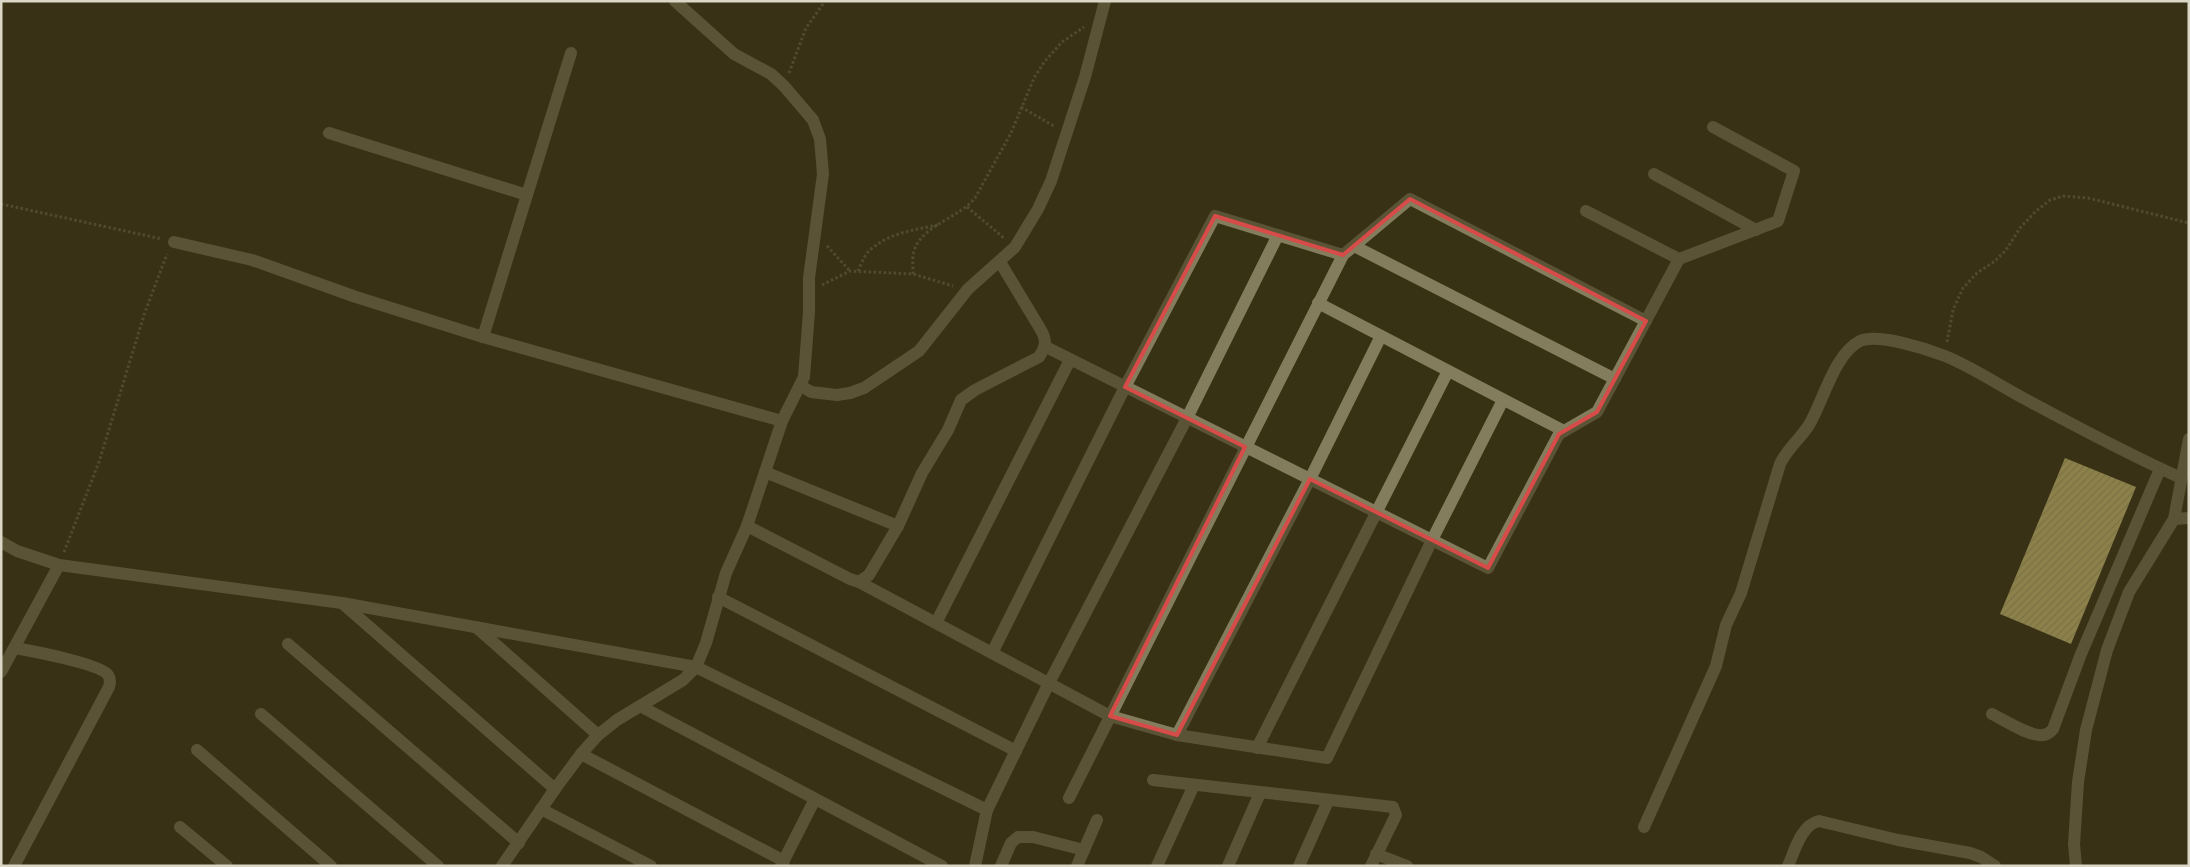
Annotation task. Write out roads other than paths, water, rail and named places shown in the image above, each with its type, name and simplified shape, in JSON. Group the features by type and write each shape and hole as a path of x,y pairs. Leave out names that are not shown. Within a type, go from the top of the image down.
{"street":[{"path":"503,866 555,789 598,735 640,706 683,680 696,666 706,643 726,573 747,526 782,421 804,377 810,291 809,278 823,174 820,139 813,120 784,86 771,74 734,54 675,1"},
{"path":"800,385 811,392 837,395 864,388 919,351 968,289 1015,247 1052,181 1085,77 1105,1"},
{"path":"483,338 571,53"},
{"path":"1046,347 1488,568 1559,434 1597,412 1679,259 1778,222 1794,172 1713,127"},
{"path":"329,133 527,195"},
{"path":"1654,174 1756,230"},
{"path":"1069,798 1343,254 1410,199 1646,320"},
{"path":"1586,211 1679,259"},
{"path":"992,653 1125,387 1215,216 1343,254"},
{"path":"975,866 987,810 1049,683 1187,418 1278,235"},
{"path":"174,242 252,260 356,297 483,338 782,421"},
{"path":"1354,246 1615,379"},
{"path":"860,582 869,575 898,526 922,473 948,430 961,400 975,390 1039,356 1046,347 1045,338 1041,330 1000,262"},
{"path":"1318,304 1564,431"},
{"path":"1177,735 1310,479 1381,336"},
{"path":"1644,827 1716,666 1726,625 1741,593 1780,464 1786,452 1804,434 1839,363 1860,341 1874,339 1895,342 1945,356 2119,450 2181,478"},
{"path":"936,623 1070,360"},
{"path":"1257,748 1448,371"},
{"path":"747,526 860,582 1110,716 1177,735 1327,758 1432,540 1504,400"},
{"path":"2076,866 2074,844 2078,782 2086,730 2107,650 2129,592 2174,519 2189,438"},
{"path":"1992,714 2042,736 2053,729 2075,669 2160,469"},
{"path":"765,472 898,526"},
{"path":"2174,519 2189,518"},
{"path":"1,542 17,551 59,565 342,603 696,666 987,810"},
{"path":"1,672 59,565"},
{"path":"718,598 1016,751"},
{"path":"342,603 555,789"},
{"path":"476,627 598,735"},
{"path":"288,644 518,842"},
{"path":"14,866 110,681 108,675 103,670 88,664 15,648"},
{"path":"640,706 942,866"},
{"path":"261,714 438,866"},
{"path":"197,750 329,865"},
{"path":"581,754 782,863 815,799"},
{"path":"1153,780 1328,801 1389,805 1396,809 1396,815 1371,866"},
{"path":"1157,866 1194,785"},
{"path":"1228,866 1260,793"},
{"path":"1299,866 1328,801"},
{"path":"541,809 651,866"},
{"path":"1077,866 1097,820"},
{"path":"1788,866 1804,832 1813,823 1824,821 1898,840 1970,853 1981,856 1995,866"},
{"path":"180,827 226,866"},
{"path":"1001,866 1012,843 1018,837 1033,837 1084,850"},
{"path":"1376,854 1407,866"}]}
